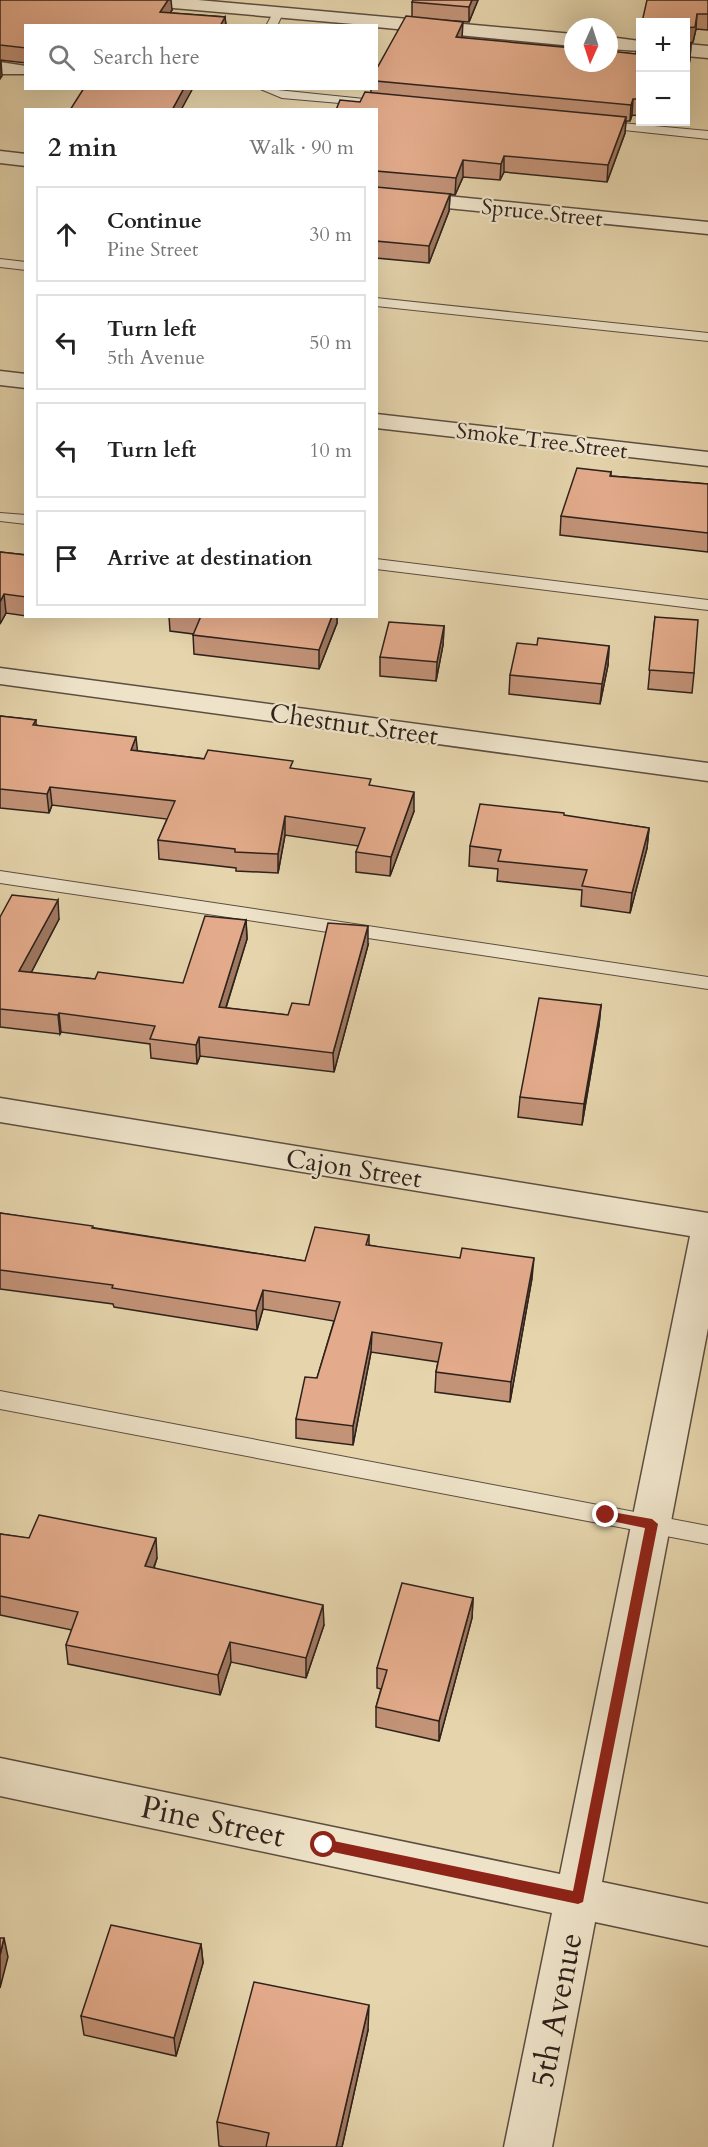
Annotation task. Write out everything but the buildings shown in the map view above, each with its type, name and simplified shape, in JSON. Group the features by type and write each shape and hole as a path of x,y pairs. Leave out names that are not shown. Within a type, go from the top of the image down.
{"street":[{"path":"139,0 274,19 345,24"},
{"path":"378,26 564,39"},
{"path":"618,44 636,46"},
{"path":"690,50 708,52"},
{"path":"0,68 20,70"},
{"path":"0,157 24,160"},
{"name":"Spruce Street","path":"378,195 708,228"},
{"path":"0,378 24,381"},
{"name":"Smoke Tree Street","path":"378,421 708,459"},
{"name":"Chestnut Street","path":"0,676 708,772"},
{"name":"Cajon Street","path":"0,1110 708,1226"},
{"name":"5th Avenue","path":"528,2147 708,1236"},
{"name":"Pine Street","path":"0,1777 708,1925"}],"lane":[{"path":"268,90 282,95 388,105"},
{"path":"590,124 708,135"},
{"path":"0,263 24,266"},
{"path":"378,302 708,337"},
{"path":"0,517 24,520"},
{"path":"378,564 708,605"},
{"path":"0,877 708,983"},
{"path":"0,1400 708,1535"}],"route":[{"path":"324,1845 578,1898 652,1524 606,1515"}]}
